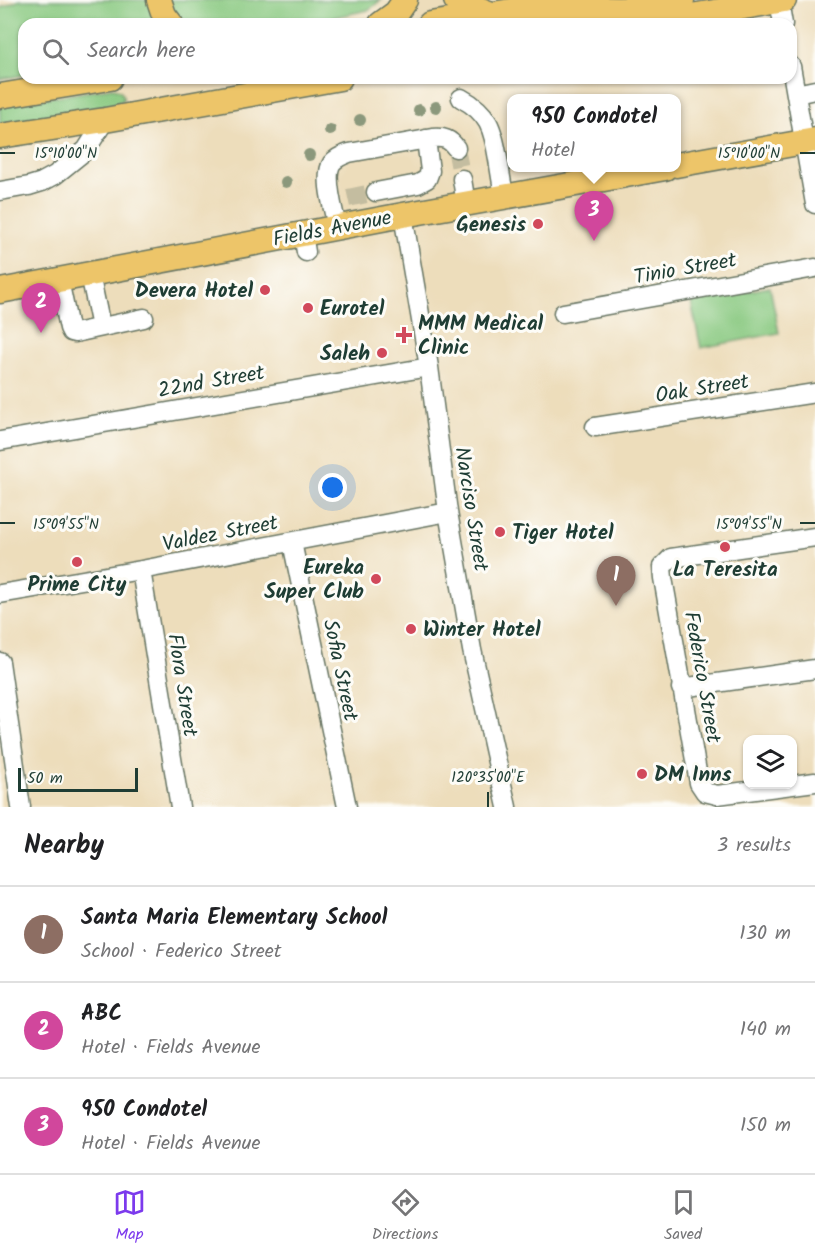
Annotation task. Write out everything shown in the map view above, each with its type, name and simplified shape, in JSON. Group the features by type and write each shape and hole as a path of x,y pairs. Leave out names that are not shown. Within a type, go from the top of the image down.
{"main road":[{"path":"159,0 166,18"},
{"path":"389,18 396,13 405,0"},
{"path":"420,0 422,18"},
{"path":"456,0 493,15"},
{"path":"472,18 530,8 637,9 682,0"},
{"path":"696,18 782,8"},
{"path":"0,96 73,84"},
{"path":"0,136 306,84"},
{"path":"681,164 810,141"},
{"name":"Fields Avenue","path":"0,291 90,274 305,243 337,227 642,172"}],"street":[{"path":"794,84 810,141 815,204"},
{"path":"796,94 815,90"},
{"path":"461,98 478,110 491,127 504,196"},
{"path":"0,191 30,186 55,175 86,150 105,120"},
{"path":"337,227 340,199 328,178 333,162 339,157 349,153 426,139 446,138 456,148"},
{"path":"376,192 427,179 430,171 426,139"},
{"path":"462,179 466,204"},
{"name":"Narciso Street","path":"403,215 429,367 448,512 472,650 507,807"},
{"name":"Tinio Street","path":"563,313 815,268"},
{"path":"90,274 101,327"},
{"path":"59,280 71,332 144,318"},
{"name":"22nd Street","path":"0,441 429,367"},
{"name":"Oak Street","path":"595,427 815,393"},
{"name":"Valdez Street","path":"0,594 448,512"},
{"name":"Federico Street","path":"815,537 671,558 662,567 699,783 705,792 717,795 815,782"},
{"name":"Sofia Street","path":"292,542 347,807"},
{"name":"Flora Street","path":"141,570 180,807"},
{"path":"0,662 21,807"},
{"path":"681,688 815,669"}],"green space":[{"path":"20,0 381,0 368,10 330,18 18,18 18,76 0,79 0,8"},
{"path":"112,88 121,91 123,95 123,100 115,105 0,124 0,105"},
{"path":"770,287 779,333 701,348 691,302"}],"tunnel":[{"path":"456,148 462,179"},
{"path":"348,198 376,192"}],"place":[{"name":"Genesis","path":"538,224"},
{"name":"950 Condotel","path":"594,241"},
{"name":"Devera Hotel","path":"265,290"},
{"name":"Eurotel","path":"308,308"},
{"name":"ABC","path":"41,333"},
{"name":"MMM Medical Clinic","path":"404,335"},
{"name":"Saleh","path":"382,353"},
{"name":"Tiger Hotel","path":"500,532"},
{"name":"La Teresita","path":"725,547"},
{"name":"Prime City","path":"77,562"},
{"name":"Eureka Super Club","path":"376,579"},
{"name":"Santa Maria Elementary School","path":"616,606"},
{"name":"Winter Hotel","path":"411,629"},
{"name":"DM Inns","path":"642,774"}]}
